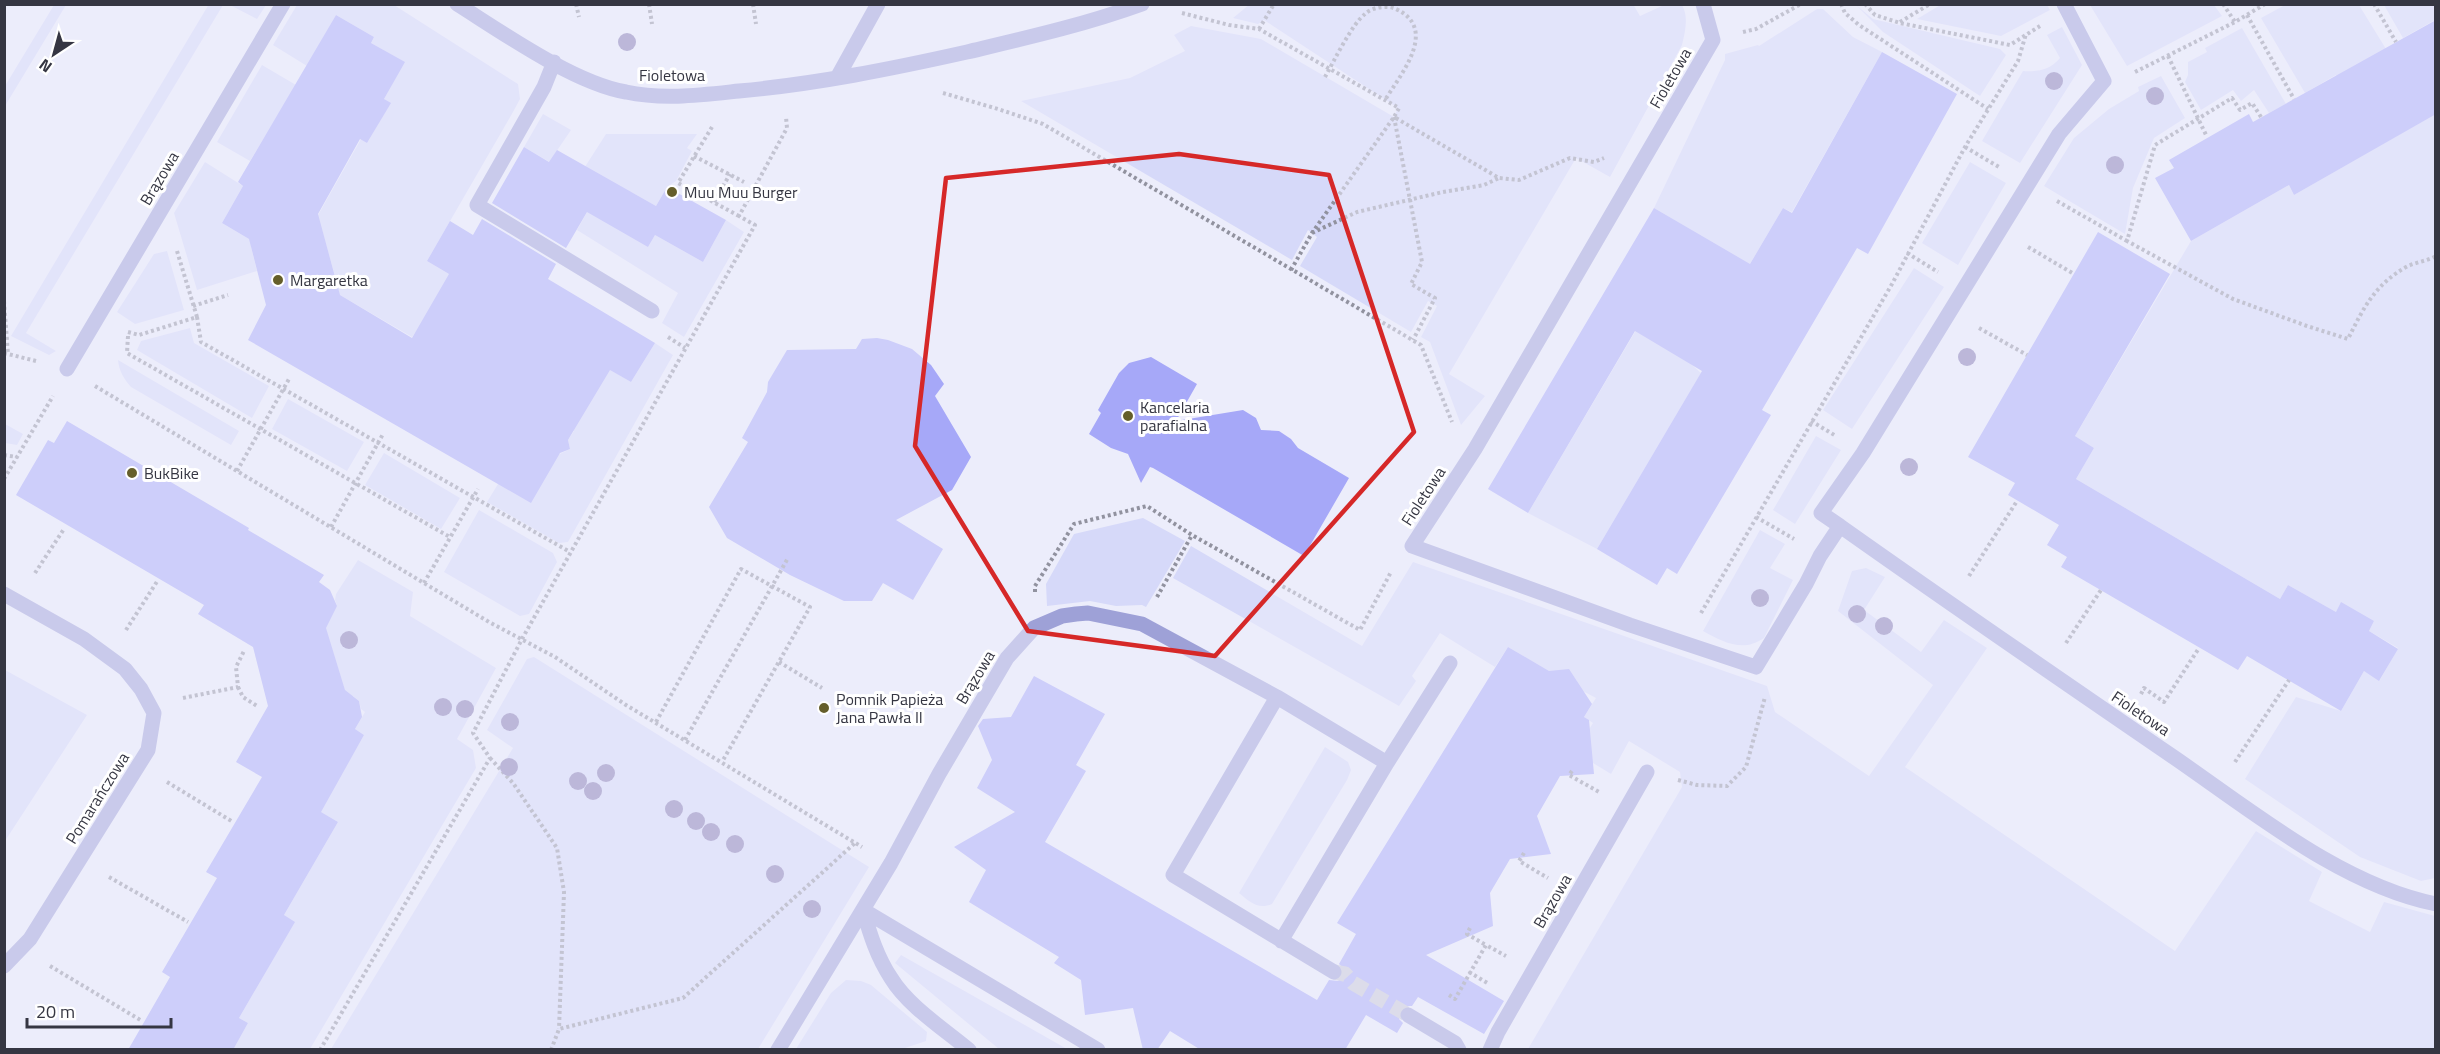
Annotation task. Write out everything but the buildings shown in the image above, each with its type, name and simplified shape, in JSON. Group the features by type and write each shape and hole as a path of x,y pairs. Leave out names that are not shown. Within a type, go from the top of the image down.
{"street":[{"name":"Brązowa","path":"67,369 283,4"},
{"name":"Fioletowa","path":"458,4 595,84 625,92 661,96 781,88 884,71 1064,30 1142,4"},
{"path":"837,78 878,4"},
{"name":"Fioletowa","path":"1703,4 1713,40 1475,449 1412,546 1756,667 1806,584 1820,556 1840,526"},
{"name":"Fioletowa","path":"2064,4 2104,81 2059,134 1863,453 1821,513 2218,788 2346,870 2382,889 2436,904"},
{"path":"554,62 544,87 477,205 652,311"},
{"name":"Pomarańczowa","path":"4,594 108,655 125,669 141,689 154,713 148,750 30,939 4,966"},
{"name":"Brązowa","path":"778,1050 891,863 939,774 1007,658 1027,634 1041,625 1062,616 1088,613 1142,624 1277,697 1387,763"},
{"path":"1281,941 1387,763 1450,663"},
{"path":"1277,697 1173,875 1334,972"},
{"name":"Brązowa","path":"1490,1050 1498,1032 1647,772"},
{"path":"863,910 873,944 891,980 922,1012 969,1050"},
{"path":"863,910 1098,1050"},
{"path":"1408,1015 1455,1043 1459,1050"}],"path":[{"path":"576,4 579,17"},
{"path":"649,4 652,24"},
{"path":"753,4 756,24"},
{"path":"1259,29 1274,4"},
{"path":"1756,29 1801,4"},
{"path":"1841,4 1845,13 1859,25 1988,109"},
{"path":"1865,4 1875,15 1900,23 2010,45 2039,27"},
{"path":"1900,23 1930,4"},
{"path":"2223,4 2235,22"},
{"path":"2135,73 2235,22 2265,4"},
{"path":"2374,4 2396,42"},
{"path":"1325,77 1365,13 1379,7 1393,8 1414,25 1416,39 1413,52 1385,100"},
{"path":"1182,13 1229,25 1259,29 1399,108 1312,233 1291,270"},
{"path":"2247,15 2294,99"},
{"path":"1684,643 1965,147 2018,61 2026,34"},
{"path":"2168,56 2207,137"},
{"path":"739,216 788,128 781,88"},
{"path":"933,91 1043,124 1421,345 1456,434 1475,449"},
{"path":"2127,241 2155,145 2232,98 2240,110 2252,103 2261,117"},
{"path":"1394,117 1422,262 1411,284 1435,298 1413,340"},
{"path":"1394,117 1499,178 1519,180 1570,158 1594,162 1613,155"},
{"path":"551,1050 559,1029 564,892 557,848 513,783 490,758 473,733 570,552 755,225 678,183 713,124"},
{"path":"1965,147 1997,166"},
{"path":"694,156 744,182"},
{"path":"714,202 730,174"},
{"path":"1312,233 1357,212 1484,185 1499,178"},
{"path":"2028,184 2233,299 2349,339 2368,299 2388,278 2436,256"},
{"path":"163,207 197,316 201,342 570,552"},
{"path":"1999,231 2074,274"},
{"path":"1907,253 1933,269"},
{"path":"193,306 228,295"},
{"path":"4,301 8,354"},
{"path":"1950,311 2027,355"},
{"path":"99,314 128,332 139,335 197,316"},
{"path":"128,332 127,353 450,537"},
{"path":"672,340 685,348"},
{"path":"67,369 489,622 555,657 685,740 891,863"},
{"path":"237,471 289,379"},
{"path":"4,479 53,396"},
{"path":"1811,421 1827,431"},
{"path":"331,527 383,434"},
{"path":"4,455 17,457"},
{"path":"424,583 478,489"},
{"path":"1951,605 2017,501"},
{"path":"1035,586 1074,524 1147,506 1192,535 1360,630 1390,574"},
{"path":"1756,516 1781,532"},
{"path":"40,565 64,529"},
{"path":"1168,578 1192,535"},
{"path":"685,740 788,558"},
{"path":"656,722 741,569 810,607 722,762"},
{"path":"126,630 158,580"},
{"path":"2048,671 2101,590"},
{"path":"2122,722 2144,688 2164,702 2199,648"},
{"path":"244,651 236,667 238,687 243,698 257,706"},
{"path":"779,662 822,688"},
{"path":"2218,788 2289,680"},
{"path":"1682,781 1697,785 1727,786 1746,767 1767,686"},
{"path":"203,693 238,687"},
{"path":"320,1050 490,758"},
{"path":"1572,771 1569,775 1600,793"},
{"path":"183,790 233,822"},
{"path":"559,1029 683,998 855,843"},
{"path":"1524,853 1519,861 1549,878"},
{"path":"112,879 188,922"},
{"path":"1470,928 1467,934 1514,960"},
{"path":"1449,994 1455,999 1486,945"},
{"path":"60,972 142,1022"},
{"path":"1469,972 1481,980"}],"highlighted area":[{"path":"1179,154 1329,175 1414,432 1215,656 1028,631 915,446 946,178"}],"shaded area":[{"path":"209,4 223,5 26,333 56,351 49,355 11,336"},
{"path":"1250,4 1633,4 1640,16 1664,5 1682,5 1686,20 1682,45 1610,177 1576,158 1449,374 1485,396 1461,425 1430,342 1421,337 1437,306 1428,301 1411,332 1300,266 1317,237 1308,230 1292,260 1021,101 1130,78 1185,51 1174,35 1191,26 1261,39 1394,117 1398,108 1264,20 1258,24 1233,18"},
{"path":"1942,4 2047,5 2050,10 2001,36 1917,19"},
{"path":"54,5 66,5 5,106 5,86"},
{"path":"230,5 266,5 257,19"},
{"path":"297,5 394,5 518,84 520,99 427,261 631,382 655,343 673,355 568,542 559,543 487,502 498,484 570,449 568,440 574,431 545,415 417,330 412,337 333,291 335,276 322,230 313,224 361,139 367,143 390,104 384,99 404,62 371,43 374,37 336,15 307,66 273,45"},
{"path":"1856,5 1873,19 2000,49 2006,55 1980,96 1883,32"},
{"path":"2090,5 2214,5 2222,16 2127,66"},
{"path":"2285,5 2359,5 2386,49 2341,84 2336,75 2305,93 2261,18"},
{"path":"2384,5 2435,5 2435,20 2403,38"},
{"path":"1817,9 1823,9 1853,37 1882,52 1792,212 1783,208 1691,364 1701,373 1597,549 1528,513 1694,232 1654,208 1725,60 1725,54 1759,46"},
{"path":"2062,27 2082,65 2020,163 1982,141 2023,71 2043,69 2060,58 2047,35"},
{"path":"2242,28 2286,104 2269,113 2254,90 2241,101 2233,90 2201,110 2185,82 2188,75 2188,62 2207,52 2205,48"},
{"path":"262,65 296,85 250,161 217,142"},
{"path":"2161,76 2185,118 2154,138 2133,188 2125,234 2044,186 2074,138 2109,109 2139,91 2138,87"},
{"path":"543,114 571,130 554,155 581,173 606,134 697,134 687,148 692,151 676,181 667,187 656,206 631,192 648,247 655,235 703,262 726,220 744,232 684,337 662,323 678,293 577,230 599,191 524,147"},
{"path":"2435,114 2435,878 2421,881 2360,857 2245,779 2296,697 2341,711 2364,671 2380,680 2398,648 2369,631 2374,621 2336,612 2288,585 2280,599 2076,479 2094,448 2075,436 2191,241 2289,185 2294,195"},
{"path":"205,162 243,186 222,223 254,242 251,247 257,271 197,290 174,213"},
{"path":"1970,162 2006,183 1958,265 1922,243"},
{"path":"167,251 184,310 135,324 117,312 154,254"},
{"path":"1914,268 1944,287 1852,429 1823,410"},
{"path":"190,328 194,343 269,386 252,418 137,350 141,341"},
{"path":"118,360 239,431 231,445 131,387 122,375"},
{"path":"288,399 364,442 347,471 272,429"},
{"path":"5,424 23,434 17,445 5,443"},
{"path":"1816,436 1841,450 1795,524 1773,510"},
{"path":"384,453 460,498 441,529 365,485"},
{"path":"479,510 553,553 557,562 529,614 520,616 444,572"},
{"path":"1143,518 1185,541 1146,607 1142,605 1116,606 1090,601 1047,606 1046,584 1074,534"},
{"path":"1760,530 1785,544 1770,568 1793,580 1764,638 1748,645 1733,644 1703,631"},
{"path":"1191,546 1362,646 1413,562 1767,686 1775,712 1869,776 1933,685 1838,611 1852,571 1866,568 1885,577 1864,610 1921,652 1944,620 1987,648 1905,767 2175,951 2256,831 2322,872 2309,901 2370,932 2384,902 2435,916 2435,1049 1528,1049 1682,787 1680,772 1629,741 1611,774 1593,763 1578,747 1593,723 1584,717 1596,698 1577,688 1577,681 1570,672 1561,670 1552,673 1508,647 1495,667 1440,633 1412,676 1416,681 1399,706 1173,578"},
{"path":"358,560 413,592 410,616 496,668 457,739 473,750 476,768 310,1049 233,1050 248,1023 239,1018 294,923 284,915 338,822 312,807 341,775 364,735 355,729 365,712 353,696 347,697 323,620 337,606 336,594"},
{"path":"534,657 869,867 758,1049 331,1049 513,748 487,730 527,659"},
{"path":"5,670 87,715 5,841"},
{"path":"1325,747 1348,762 1351,770 1347,780 1272,904 1262,906 1254,904 1239,893"},
{"path":"901,955 1067,1049 999,1049 895,963"},
{"path":"846,980 861,981 871,985 927,1032 926,1041 902,1049 796,1049 831,993"}],"tunnel":[{"path":"1334,972 1345,974 1353,983 1408,1015"}],"place":[{"name":"Muu Muu Burger","path":"672,192"},
{"name":"Margaretka","path":"278,280"},
{"name":"Kancelaria parafialna","path":"1128,416"},
{"name":"BukBike","path":"132,473"},
{"name":"Pomnik Papieża Jana Pawła II","path":"824,708"}]}
